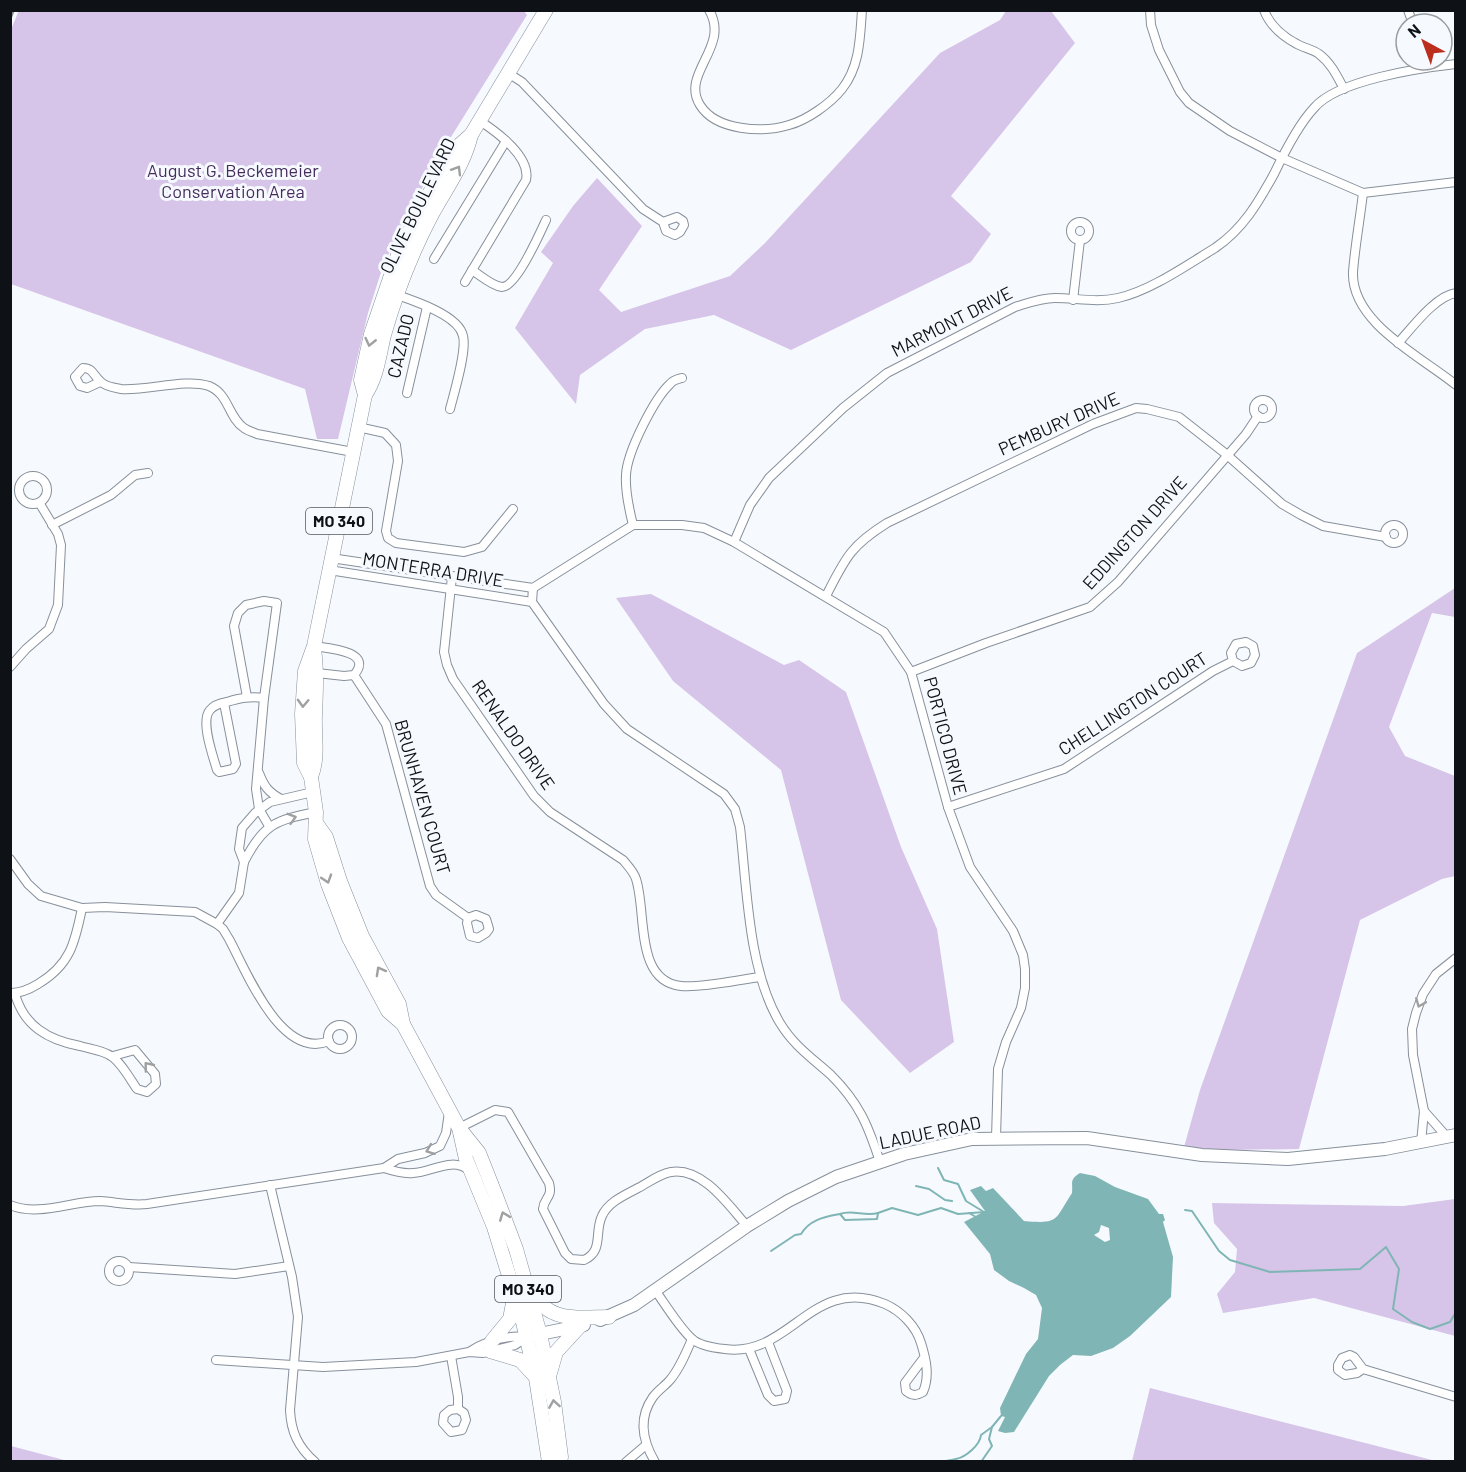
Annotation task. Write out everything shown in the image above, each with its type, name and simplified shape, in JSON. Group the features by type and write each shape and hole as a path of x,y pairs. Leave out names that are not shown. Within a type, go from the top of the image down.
{"main road":[{"name":"OLIVE BOULEVARD","path":"546,10 471,135 467,155 391,293 374,381 365,395 358,427 314,646 305,671 302,714 304,764 311,777 316,818 326,837 340,881 362,936 399,1004 403,1024 459,1128 479,1153 506,1222 542,1377 558,1427 560,1461"},
{"name":"OLIVE BOULEVARD","path":"311,777 316,762 317,673 314,646"},
{"name":"OLIVE BOULEVARD","path":"459,1128 466,1159 522,1292"},
{"name":"LADUE ROAD","path":"533,1336 580,1326 609,1317 634,1305 747,1226 788,1201 836,1177 880,1162 972,1139 1087,1138 1202,1155 1288,1159 1385,1149 1451,1136"},
{"path":"580,1326 556,1352 542,1377 520,1360 491,1346 510,1319 522,1292 557,1314 568,1317 609,1317"},
{"name":"OLIVE BOULEVARD","path":"542,1377 549,1461"}],"street":[{"path":"709,10 714,20 716,35 697,78 695,94 700,105 708,114 726,124 773,128 791,125 815,111 842,90 852,74 860,50 862,10"},
{"path":"1150,10 1151,25 1163,61 1180,92 1190,103 1230,131 1282,158 1363,193 1455,182"},
{"path":"1264,10 1274,29 1296,43 1317,52 1327,61 1344,89"},
{"name":"MARMONT DRIVE","path":"734,542 750,505 769,478 874,382 887,373 1015,307 1035,300 1109,299 1134,293 1215,248 1246,221 1263,195 1282,158 1314,108 1325,97 1398,72"},
{"path":"508,74 522,82 643,208 663,222"},
{"path":"465,282 526,180 528,171 506,141 480,121"},
{"path":"434,259 506,141"},
{"path":"1363,193 1353,272 1356,289 1367,310 1382,330 1455,386"},
{"path":"472,270 497,285 502,287 507,285 518,274 546,220"},
{"path":"1073,300 1080,240"},
{"path":"391,293 446,317 458,326 463,335 464,346 450,409"},
{"path":"1398,343 1435,304 1455,293"},
{"name":"CAZADO","path":"407,393 427,307"},
{"path":"682,378 671,381 660,395 641,430 627,467 627,485 633,525 533,588 532,602 616,718 627,729 724,794 735,809 740,827 760,977 779,1021 789,1036 843,1088 864,1117 880,1162"},
{"path":"100,382 120,389 191,384 209,386 226,399 233,415 243,428 257,434 353,452"},
{"name":"PEMBURY DRIVE","path":"826,596 845,559 858,543 887,523 1093,424 1136,408 1179,417 1226,454 1282,504 1301,515 1323,526 1386,537"},
{"name":"EDDINGTON DRIVE","path":"911,672 1090,607 1118,582 1226,454 1246,434 1258,416"},
{"path":"358,427 385,433 396,445 398,461 386,531 388,538 396,543 464,552 482,547 513,509"},
{"path":"52,525 111,495 135,475 148,473"},
{"path":"10,667 49,629 58,605 61,544 58,534 40,504"},
{"name":"PORTICO DRIVE","path":"633,525 682,525 704,528 734,542 884,632 911,672 948,807 970,867 1013,931 1023,955 1025,988 1021,1008 1006,1042 998,1069 996,1138"},
{"name":"MONTERRA DRIVE","path":"330,564 533,588"},
{"name":"MONTERRA DRIVE","path":"330,564 451,589 532,602"},
{"name":"RENALDO DRIVE","path":"452,577 444,652 453,679 534,796 550,812 623,860 631,870 638,887 648,959 656,974 663,980 681,986 760,977"},
{"path":"247,697 234,626 235,620 246,605 277,603 264,698 256,789 259,810 269,826"},
{"name":"BRUNHAVEN COURT","path":"314,646 355,655 359,666 354,675 386,724 430,886 436,895 468,918"},
{"name":"CHELLINGTON COURT","path":"948,807 1064,769 1213,671 1233,661"},
{"path":"317,673 354,675"},
{"path":"224,703 236,764 233,769 219,772 206,725 206,716 210,710 224,703 247,697 264,698"},
{"path":"259,770 266,788 271,794 281,799"},
{"path":"244,862 239,849 242,828 259,810 270,802 313,792"},
{"path":"217,924 239,893 244,862 254,842 269,826 292,817 316,818"},
{"path":"10,859 28,884 41,896 82,908 105,906 195,912 217,924 230,939 271,1016 281,1028 297,1039 313,1044 328,1041"},
{"path":"82,908 77,932 63,965 47,979 13,994 26,1019 47,1035 64,1043 102,1051 113,1056 137,1089 147,1092 156,1084 152,1070 135,1050 113,1056"},
{"path":"1421,1143 1424,1111 1413,1055 1413,1029 1423,994 1436,974 1455,958"},
{"path":"384,1168 398,1159 425,1153 440,1146 446,1133 449,1108"},
{"path":"459,1128 495,1110 508,1112 549,1183 551,1191 543,1209 547,1221 565,1253 571,1259 584,1260 593,1253 599,1240 602,1216 611,1204 658,1177 670,1173 688,1174 704,1182 730,1206 747,1226"},
{"path":"1424,1111 1451,1136"},
{"path":"10,1205 30,1209 102,1201 139,1205 384,1168 412,1173 428,1171 445,1164 454,1164 472,1173"},
{"path":"270,1185 298,1317 290,1410 291,1425 300,1446 315,1461"},
{"path":"129,1267 235,1274 289,1266"},
{"path":"655,1290 692,1339 725,1349 749,1349 768,1341 835,1300 855,1297 891,1307 909,1322 920,1339 923,1359"},
{"path":"216,1360 344,1367 416,1362 491,1346 515,1345 533,1336"},
{"path":"655,1461 646,1445 643,1428 644,1416 648,1406 676,1371 692,1339"},
{"path":"749,1349 768,1395 774,1401 785,1399 787,1391 768,1341"},
{"path":"451,1356 458,1409"},
{"path":"1363,1369 1455,1397"},
{"path":"626,1461 646,1445"}],"green space":[{"name":"August G. Beckemeier Conservation Area","path":"19,10 523,10 527,15 446,145 405,219 383,266 368,313 338,439 317,439 305,389 11,284 10,32"},
{"path":"1006,11 1051,11 1075,43 951,196 991,234 971,262 791,350 714,315 645,329 580,375 576,404 515,328 553,263 541,252 573,206 597,178 642,226 599,290 621,312 730,276 765,243 940,53 1000,20"},
{"path":"1455,588 1455,617 1432,613 1389,727 1405,756 1455,776 1455,876 1442,879 1360,920 1299,1149 1222,1150 1184,1147 1200,1090 1357,653"},
{"path":"651,594 784,665 799,660 846,692 901,847 937,929 954,1042 910,1073 841,1000 781,770 673,681 616,598"},
{"path":"1455,1199 1455,1336 1314,1298 1223,1313 1217,1294 1235,1272 1237,1249 1214,1223 1212,1203 1403,1206"},
{"path":"1150,1388 1436,1461 1132,1461"},
{"path":"11,1446 68,1461 11,1461"}],"water":[{"path":"1080,1173 1095,1176 1115,1187 1148,1199 1159,1214 1163,1214 1165,1220 1163,1222 1173,1257 1171,1297 1130,1336 1113,1348 1091,1356 1073,1355 1060,1365 1049,1376 1014,1432 998,1431 1005,1417 1001,1416 1000,1408 1026,1354 1038,1339 1042,1308 1036,1295 994,1270 990,1254 964,1222 985,1211 970,1190 981,1186 986,1191 993,1188 1024,1221 1044,1222 1058,1215 1072,1193 1074,1178","holes":["1101,1225 1109,1228 1110,1240 1105,1242 1094,1235 1099,1232"]}],"waterway":[{"path":"938,1168 944,1180 958,1184 966,1201 984,1212"},
{"path":"916,1186 929,1189 945,1200 952,1201"},
{"path":"771,1251 795,1235 801,1234 813,1222 840,1214 845,1220 877,1219 878,1213 892,1208 918,1215 941,1208 958,1214 985,1212"},
{"path":"1185,1210 1192,1211 1219,1251 1230,1260 1270,1272 1360,1269 1386,1247 1399,1269 1393,1309 1412,1322 1430,1329 1450,1322 1456,1312"},
{"path":"840,1214 878,1213"},
{"path":"969,1213 976,1217"},
{"path":"981,1462 992,1446 989,1439 992,1427 1001,1416"},
{"path":"941,1462 954,1460 968,1453 978,1443 981,1435 992,1427"}],"railway":[{"path":"10,20 14,10"}]}
